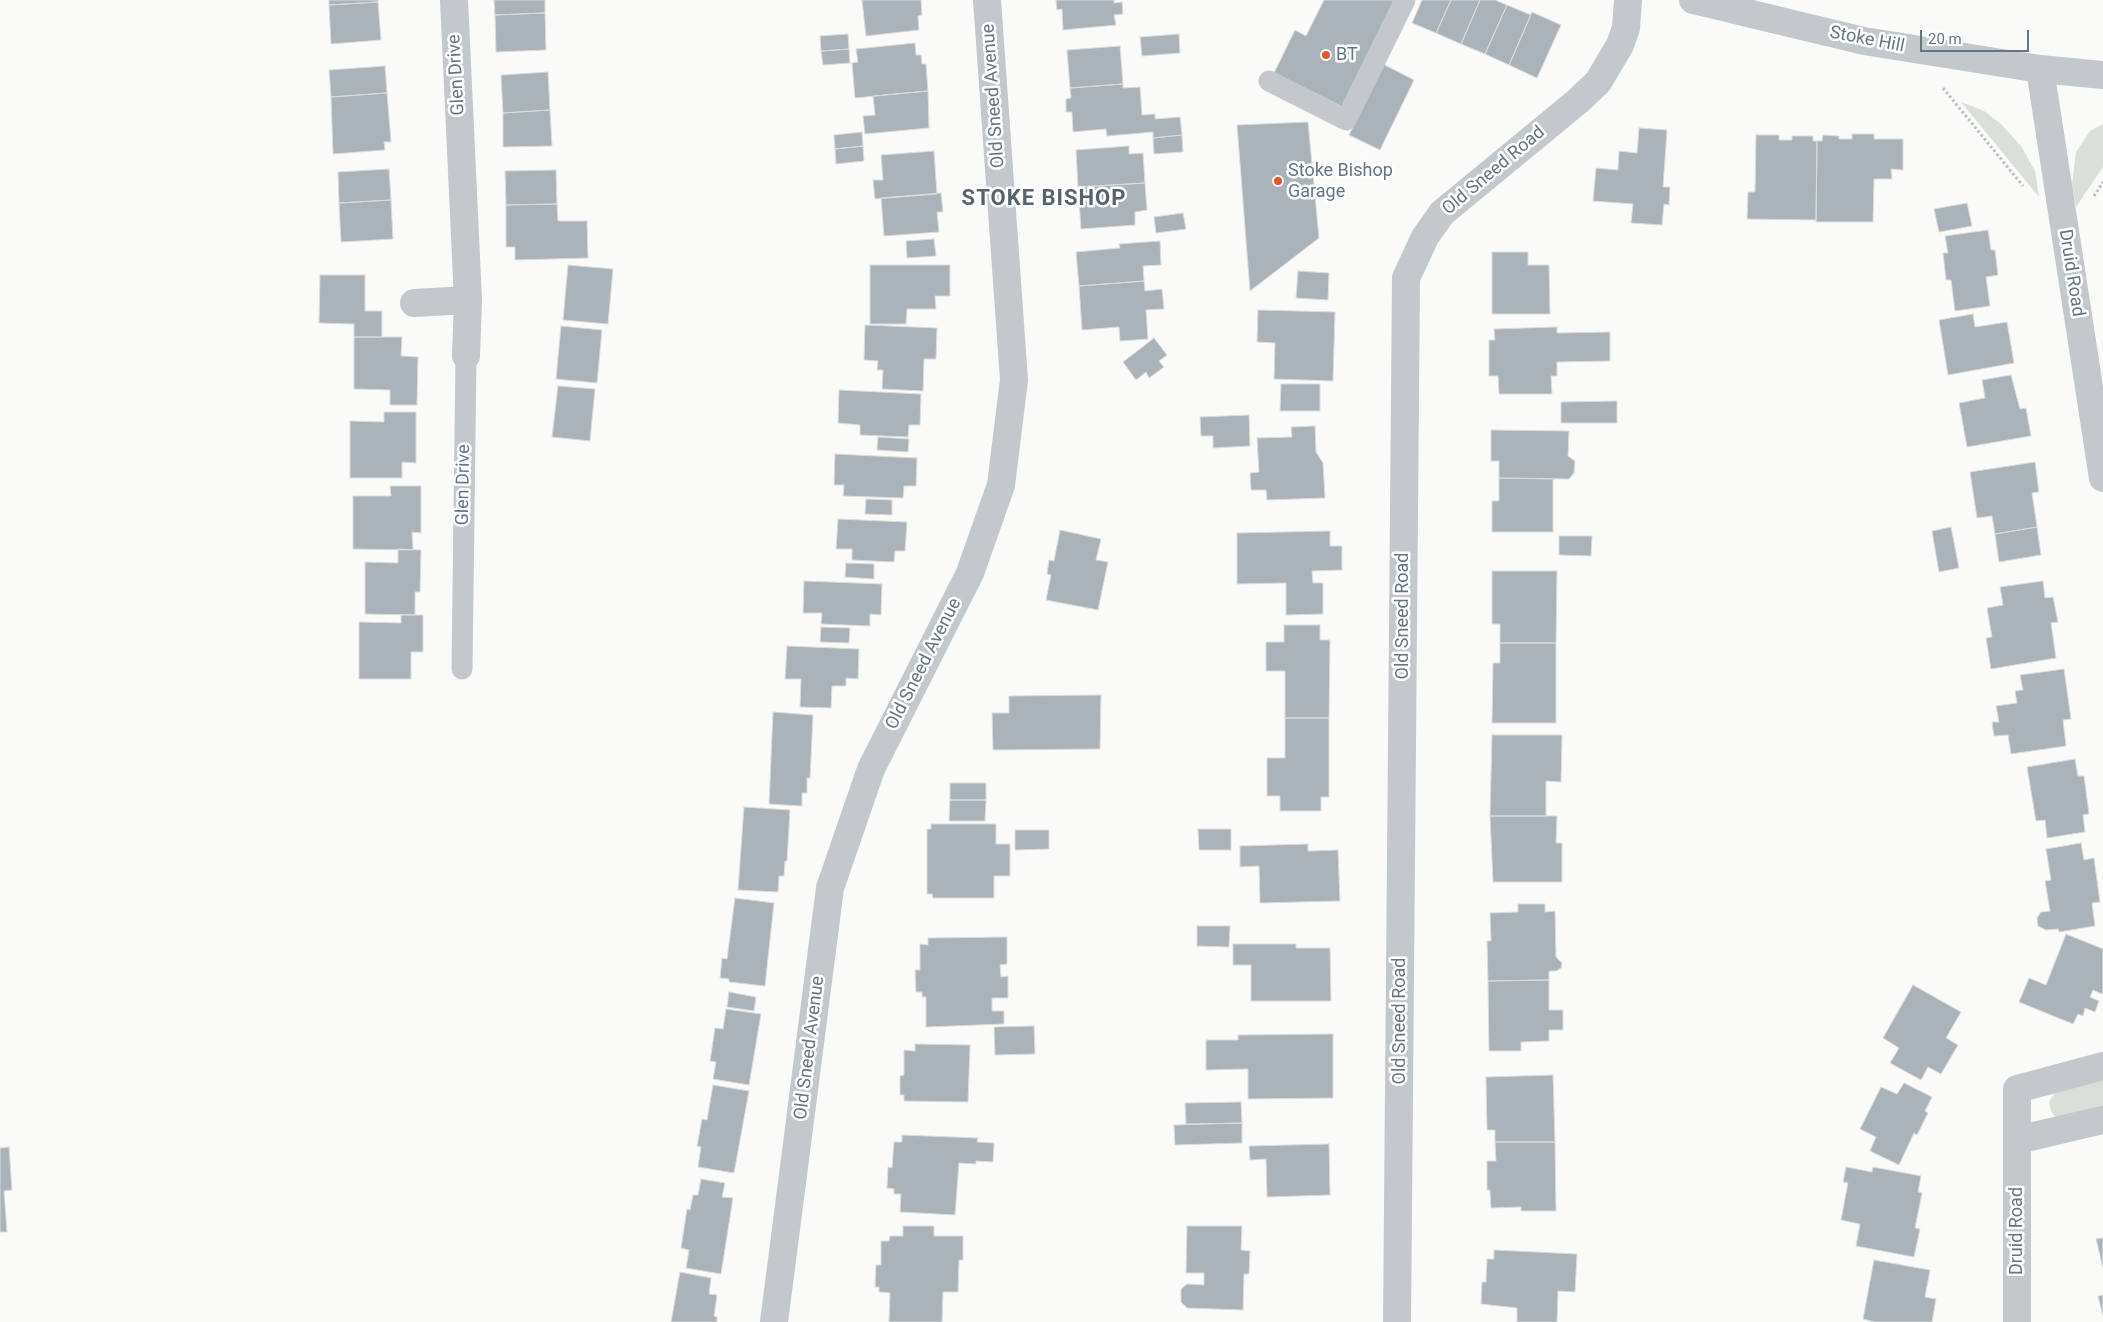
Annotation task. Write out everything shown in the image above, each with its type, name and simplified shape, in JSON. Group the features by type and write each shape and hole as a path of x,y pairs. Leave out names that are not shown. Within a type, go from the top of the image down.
{"street":[{"name":"Glen Drive","path":"454,0 468,300 466,356"},
{"name":"Old Sneed Avenue","path":"774,1322 830,888 871,769 970,573 1001,486 1014,380 987,0"},
{"name":"Old Sneed Road","path":"1397,1322 1406,278 1425,237 1442,212 1578,101 1598,82 1620,46 1626,28 1628,0"},
{"name":"Stoke Hill","path":"1693,0 1864,42 2040,69 2103,75"},
{"name":"Druid Road","path":"2040,69 2103,478"},
{"path":"414,303 468,300"},
{"name":"Druid Road","path":"2017,1322 2017,1088 2103,1066"},
{"path":"2017,1140 2103,1120"}],"lane":[{"path":"1269,81 1346,120 1405,0"},
{"name":"Glen Drive","path":"462,669 466,356"}],"path":[{"path":"1942,87 2029,193"},
{"path":"2066,238 2103,182"}],"shaded area":[{"path":"1961,102 1984,111 2001,124 2021,146 2035,171 2039,197"},
{"path":"2103,124 2103,167 2076,207 2072,185 2076,152 2090,131"},
{"path":"2103,1080 2103,1111 2056,1118 2051,1111 2049,1102 2055,1093"}],"building":[{"path":"329,0 378,0 378,2 329,5"},
{"path":"494,0 545,0 545,13 495,15"},
{"path":"862,0 921,0 922,15 918,16 919,30 866,36"},
{"path":"1056,0 1114,0 1114,3 1122,2 1123,14 1114,15 1116,25 1063,30 1062,9 1057,10"},
{"name":"BT","path":"1324,0 1395,0 1343,107 1274,73 1295,30 1306,36"},
{"path":"1422,0 1451,0 1436,33 1412,23"},
{"path":"1451,0 1480,0 1461,44 1436,33"},
{"path":"1480,0 1495,0 1507,5 1485,54 1461,44"},
{"path":"378,2 381,40 331,44 329,5"},
{"path":"1507,5 1531,15 1509,65 1485,54"},
{"path":"1532,12 1561,25 1537,78 1509,65"},
{"path":"545,13 546,50 496,52 495,15"},
{"path":"848,34 849,49 821,51 820,36"},
{"path":"1179,34 1180,53 1142,56 1140,37"},
{"path":"915,43 916,55 921,55 922,64 926,64 928,91 855,98 852,63 858,62 856,49"},
{"path":"1120,46 1123,84 1070,88 1067,50"},
{"path":"849,49 850,63 823,65 821,51"},
{"path":"1383,64 1414,80 1380,150 1349,135"},
{"path":"385,66 387,93 331,97 329,70"},
{"path":"548,72 550,110 503,113 501,75"},
{"path":"1123,84 1123,88 1140,87 1142,115 1155,114 1155,119 1180,117 1182,135 1153,138 1153,132 1107,136 1106,129 1073,132 1072,112 1066,112 1066,99 1071,98 1070,88"},
{"path":"928,91 929,128 865,134 863,116 875,115 873,96"},
{"path":"387,93 391,142 384,142 385,150 333,154 331,97"},
{"path":"550,110 552,146 503,147 503,113"},
{"name":"Stoke Bishop Garage","path":"1308,122 1319,238 1250,291 1237,125"},
{"path":"1639,128 1667,130 1663,187 1670,187 1669,205 1664,204 1662,225 1631,223 1633,204 1593,201 1596,168 1618,170 1619,151 1637,153"},
{"path":"862,132 863,146 835,149 834,135"},
{"path":"1852,134 1874,134 1874,139 1903,139 1903,170 1891,169 1892,179 1874,179 1873,222 1816,222 1817,141 1822,141 1823,135 1839,136 1839,139 1852,139"},
{"path":"1182,135 1183,152 1154,154 1153,138"},
{"path":"1756,135 1779,135 1779,140 1792,140 1792,136 1813,136 1813,141 1817,141 1816,220 1747,219 1748,192 1755,192"},
{"path":"863,146 864,161 836,164 835,149"},
{"path":"1129,146 1129,154 1143,153 1145,183 1078,187 1076,150"},
{"path":"934,151 937,194 875,199 873,180 883,180 881,155"},
{"path":"389,169 391,200 339,203 338,172"},
{"path":"556,170 557,204 506,205 505,171"},
{"path":"1145,183 1147,210 1135,212 1135,225 1081,229 1078,187"},
{"path":"941,193 943,212 937,212 939,232 884,236 881,198"},
{"path":"391,200 393,239 341,242 339,203"},
{"path":"1967,203 1972,226 1939,232 1934,209"},
{"path":"557,204 558,221 587,221 588,258 515,260 515,247 506,247 506,205"},
{"path":"1183,213 1186,229 1156,233 1154,217"},
{"path":"1988,230 1991,250 1995,250 1998,275 1986,277 1990,306 1955,311 1951,280 1946,280 1943,253 1948,253 1945,236"},
{"path":"934,239 936,256 907,258 906,241"},
{"path":"1160,241 1161,265 1143,266 1144,281 1079,286 1076,252 1120,248 1119,244"},
{"path":"1492,252 1528,252 1528,265 1549,265 1550,314 1492,314"},
{"path":"568,265 613,269 608,324 563,320"},
{"path":"870,265 950,265 950,296 935,296 936,309 907,309 906,324 870,324"},
{"path":"1298,271 1329,273 1328,300 1296,298"},
{"path":"320,275 365,275 365,311 382,311 382,337 354,337 354,324 319,323"},
{"path":"1144,281 1145,291 1162,289 1164,309 1146,310 1148,339 1120,341 1119,327 1082,330 1079,286"},
{"path":"1258,310 1335,312 1333,381 1274,379 1275,343 1257,342"},
{"path":"1973,314 1975,327 2007,322 2014,363 1948,375 1939,320"},
{"path":"865,325 937,328 936,359 924,359 923,391 882,389 883,370 877,370 878,361 864,360"},
{"path":"561,326 602,330 597,383 556,379"},
{"path":"1557,327 1557,333 1610,332 1610,361 1557,362 1557,376 1551,376 1552,394 1499,394 1498,376 1489,376 1489,340 1495,340 1494,329"},
{"path":"354,337 402,337 401,356 418,357 417,405 390,405 390,390 354,389"},
{"path":"1154,338 1167,355 1159,361 1164,367 1149,378 1146,372 1136,380 1123,362"},
{"path":"2011,375 2020,409 2026,408 2031,436 1967,447 1959,403 1985,398 1982,380"},
{"path":"1281,384 1320,384 1320,411 1280,411"},
{"path":"558,386 595,389 590,441 552,437"},
{"path":"839,390 921,394 920,425 909,425 908,437 860,435 860,425 838,423"},
{"path":"1617,401 1617,423 1561,423 1561,402"},
{"path":"384,412 416,412 416,463 402,462 402,478 350,478 350,421 384,422"},
{"path":"1249,415 1250,446 1213,448 1213,436 1201,436 1200,417"},
{"path":"1315,426 1316,452 1323,463 1325,498 1267,500 1266,490 1251,490 1250,473 1259,472 1257,438 1292,437 1291,427"},
{"path":"1491,430 1569,431 1568,456 1575,461 1574,473 1569,479 1499,478 1499,461 1491,461"},
{"path":"878,437 909,439 908,452 877,450"},
{"path":"835,454 917,458 916,486 904,486 903,498 843,496 844,485 834,485"},
{"path":"2035,462 2039,492 2032,493 2037,527 1995,534 1992,516 1977,518 1970,472"},
{"path":"1499,478 1553,479 1553,532 1492,532 1492,501 1499,501"},
{"path":"390,486 421,486 421,533 412,532 413,550 353,549 353,496 391,496"},
{"path":"866,499 892,500 892,515 865,514"},
{"path":"838,519 907,522 905,551 895,551 894,562 852,560 852,549 836,549"},
{"path":"1951,527 1959,568 1939,572 1932,531"},
{"path":"2037,527 2041,555 1999,562 1995,534"},
{"path":"1060,530 1101,539 1096,560 1108,562 1098,610 1046,600 1051,575 1047,574 1049,560 1054,561"},
{"path":"1330,531 1330,546 1342,546 1342,570 1312,571 1313,583 1323,583 1323,614 1286,615 1286,583 1237,584 1237,533"},
{"path":"1559,536 1592,536 1591,556 1559,555"},
{"path":"398,549 421,550 420,592 415,592 415,615 365,614 365,562 398,563"},
{"path":"846,563 874,564 874,579 845,577"},
{"path":"1492,571 1557,571 1556,643 1500,643 1500,624 1492,624"},
{"path":"804,581 882,584 881,615 870,614 870,626 821,624 822,613 803,613"},
{"path":"2043,581 2045,598 2053,597 2058,622 2051,623 2056,658 1991,669 1986,638 1992,637 1987,608 2003,605 2000,587"},
{"path":"401,615 423,615 423,652 411,652 411,679 359,679 359,622 401,623"},
{"path":"1284,625 1320,625 1320,640 1330,640 1329,718 1285,718 1285,671 1266,671 1266,642 1284,642"},
{"path":"821,627 850,628 849,643 820,642"},
{"path":"1500,643 1556,643 1556,723 1492,723 1493,663 1500,663"},
{"path":"787,646 859,649 858,679 846,678 846,686 832,686 831,708 800,707 801,679 785,679"},
{"path":"2064,669 2071,719 2063,720 2066,746 2011,754 2008,735 1994,736 1992,722 1999,722 1996,706 2017,703 2015,691 2023,690 2020,675"},
{"path":"1101,695 1100,749 993,750 992,713 1009,713 1009,696"},
{"path":"773,712 813,715 810,778 807,778 807,793 802,793 802,806 769,804"},
{"path":"1285,718 1329,718 1329,797 1321,797 1321,811 1280,811 1280,796 1267,796 1267,758 1285,758"},
{"path":"1492,735 1562,735 1561,782 1546,781 1546,816 1490,816"},
{"path":"2075,759 2078,776 2084,776 2089,814 2083,815 2085,832 2047,838 2045,820 2036,821 2027,767"},
{"path":"950,783 986,783 986,800 950,800"},
{"path":"950,800 986,800 985,821 949,821"},
{"path":"744,807 790,810 787,861 785,861 784,876 779,876 778,892 738,890"},
{"path":"1490,816 1557,816 1556,843 1562,843 1562,882 1493,882"},
{"path":"931,824 996,824 996,844 1010,844 1010,876 994,876 994,898 933,898 932,894 927,894 927,829 931,829"},
{"path":"1198,829 1231,829 1231,850 1199,850"},
{"path":"1015,830 1049,830 1049,849 1015,850"},
{"path":"2081,843 2084,860 2094,858 2100,902 2092,903 2095,926 2059,932 2058,929 2046,930 2038,926 2037,918 2041,912 2050,911 2045,881 2051,880 2046,849"},
{"path":"1308,844 1308,851 1338,850 1340,901 1260,903 1259,866 1240,867 1240,846"},
{"path":"735,898 774,903 765,986 729,982 729,979 720,978 722,958 727,959"},
{"path":"1518,904 1545,904 1545,912 1555,911 1556,957 1562,963 1561,968 1556,971 1549,971 1549,980 1488,981 1487,941 1491,941 1490,913 1518,912"},
{"path":"1197,926 1230,926 1229,947 1197,946"},
{"path":"2066,934 2103,949 2103,991 2102,994 2093,990 2090,997 2099,1001 2095,1012 2085,1008 2083,1016 2078,1014 2073,1024 2019,1002 2029,978 2046,985"},
{"path":"1007,937 1007,964 1000,965 1001,977 1008,976 1008,998 992,998 992,1011 1004,1011 1004,1024 926,1027 926,997 922,997 922,992 916,992 915,970 920,970 920,944 928,945 928,938"},
{"path":"1233,944 1296,944 1296,948 1330,948 1331,1001 1251,1001 1251,965 1233,965"},
{"path":"1549,980 1549,1010 1563,1010 1563,1030 1549,1030 1549,1041 1521,1042 1521,1051 1489,1051 1488,981"},
{"path":"1913,985 1961,1012 1946,1038 1958,1045 1941,1074 1928,1067 1921,1080 1890,1063 1899,1048 1883,1038"},
{"path":"729,992 756,997 754,1011 727,1007"},
{"path":"726,1009 761,1014 749,1085 713,1079 716,1062 710,1061 715,1028 723,1029"},
{"path":"1034,1026 1035,1054 995,1055 994,1027"},
{"path":"1333,1034 1333,1098 1248,1099 1248,1069 1206,1070 1206,1040 1238,1040 1238,1035"},
{"path":"915,1044 970,1045 968,1102 904,1101 904,1095 900,1095 900,1076 904,1075 904,1050 915,1051"},
{"path":"1553,1075 1555,1142 1495,1142 1495,1130 1487,1130 1486,1077"},
{"path":"1904,1083 1932,1097 1925,1111 1928,1113 1917,1135 1914,1133 1899,1165 1870,1151 1876,1137 1860,1129 1881,1087 1897,1094"},
{"path":"713,1085 749,1091 734,1173 698,1167 701,1147 697,1146 702,1119 707,1120"},
{"path":"1241,1102 1242,1123 1186,1124 1185,1103"},
{"path":"1242,1123 1242,1143 1175,1145 1174,1125"},
{"path":"902,1135 978,1138 977,1142 994,1143 993,1162 959,1163 955,1215 900,1212 901,1194 894,1194 894,1189 887,1188 888,1167 892,1168 894,1142 902,1142"},
{"path":"1495,1142 1555,1142 1556,1211 1521,1211 1521,1207 1491,1208 1490,1190 1487,1190 1487,1161 1496,1161"},
{"path":"1329,1144 1330,1195 1267,1197 1266,1159 1250,1160 1249,1146"},
{"path":"9,1147 12,1190 4,1191 7,1232 0,1232 0,1148"},
{"path":"1846,1167 1872,1172 1873,1167 1921,1176 1918,1192 1922,1193 1915,1228 1920,1229 1914,1257 1856,1246 1860,1224 1841,1220 1848,1183 1843,1182"},
{"path":"701,1179 725,1183 722,1197 733,1198 721,1274 686,1268 689,1250 681,1248 687,1209 690,1210 693,1195 698,1195"},
{"path":"903,1226 934,1226 934,1236 963,1236 963,1260 959,1260 958,1292 943,1292 942,1322 889,1322 890,1293 879,1292 879,1287 875,1287 876,1265 881,1265 881,1241 889,1241 890,1236 903,1236"},
{"path":"1187,1226 1242,1226 1241,1250 1250,1251 1249,1274 1244,1274 1243,1310 1187,1308 1181,1302 1181,1289 1187,1284 1204,1285 1204,1273 1186,1273"},
{"path":"2103,1238 2103,1268 2096,1239"},
{"path":"1494,1250 1577,1254 1575,1292 1558,1291 1557,1322 1517,1322 1517,1308 1481,1304 1482,1282 1486,1282 1487,1259 1494,1259"},
{"path":"1874,1260 1930,1270 1925,1297 1936,1299 1932,1322 1875,1322 1863,1319"},
{"path":"680,1272 711,1278 709,1294 717,1295 714,1316 717,1317 717,1322 671,1322"},
{"path":"2103,1295 2103,1316 2098,1296"}],"place":[{"name":"BT","path":"1326,55"},
{"name":"Stoke Bishop Garage","path":"1278,181"}],"district":[{"name":"STOKE BISHOP","path":"1044,199"}]}
